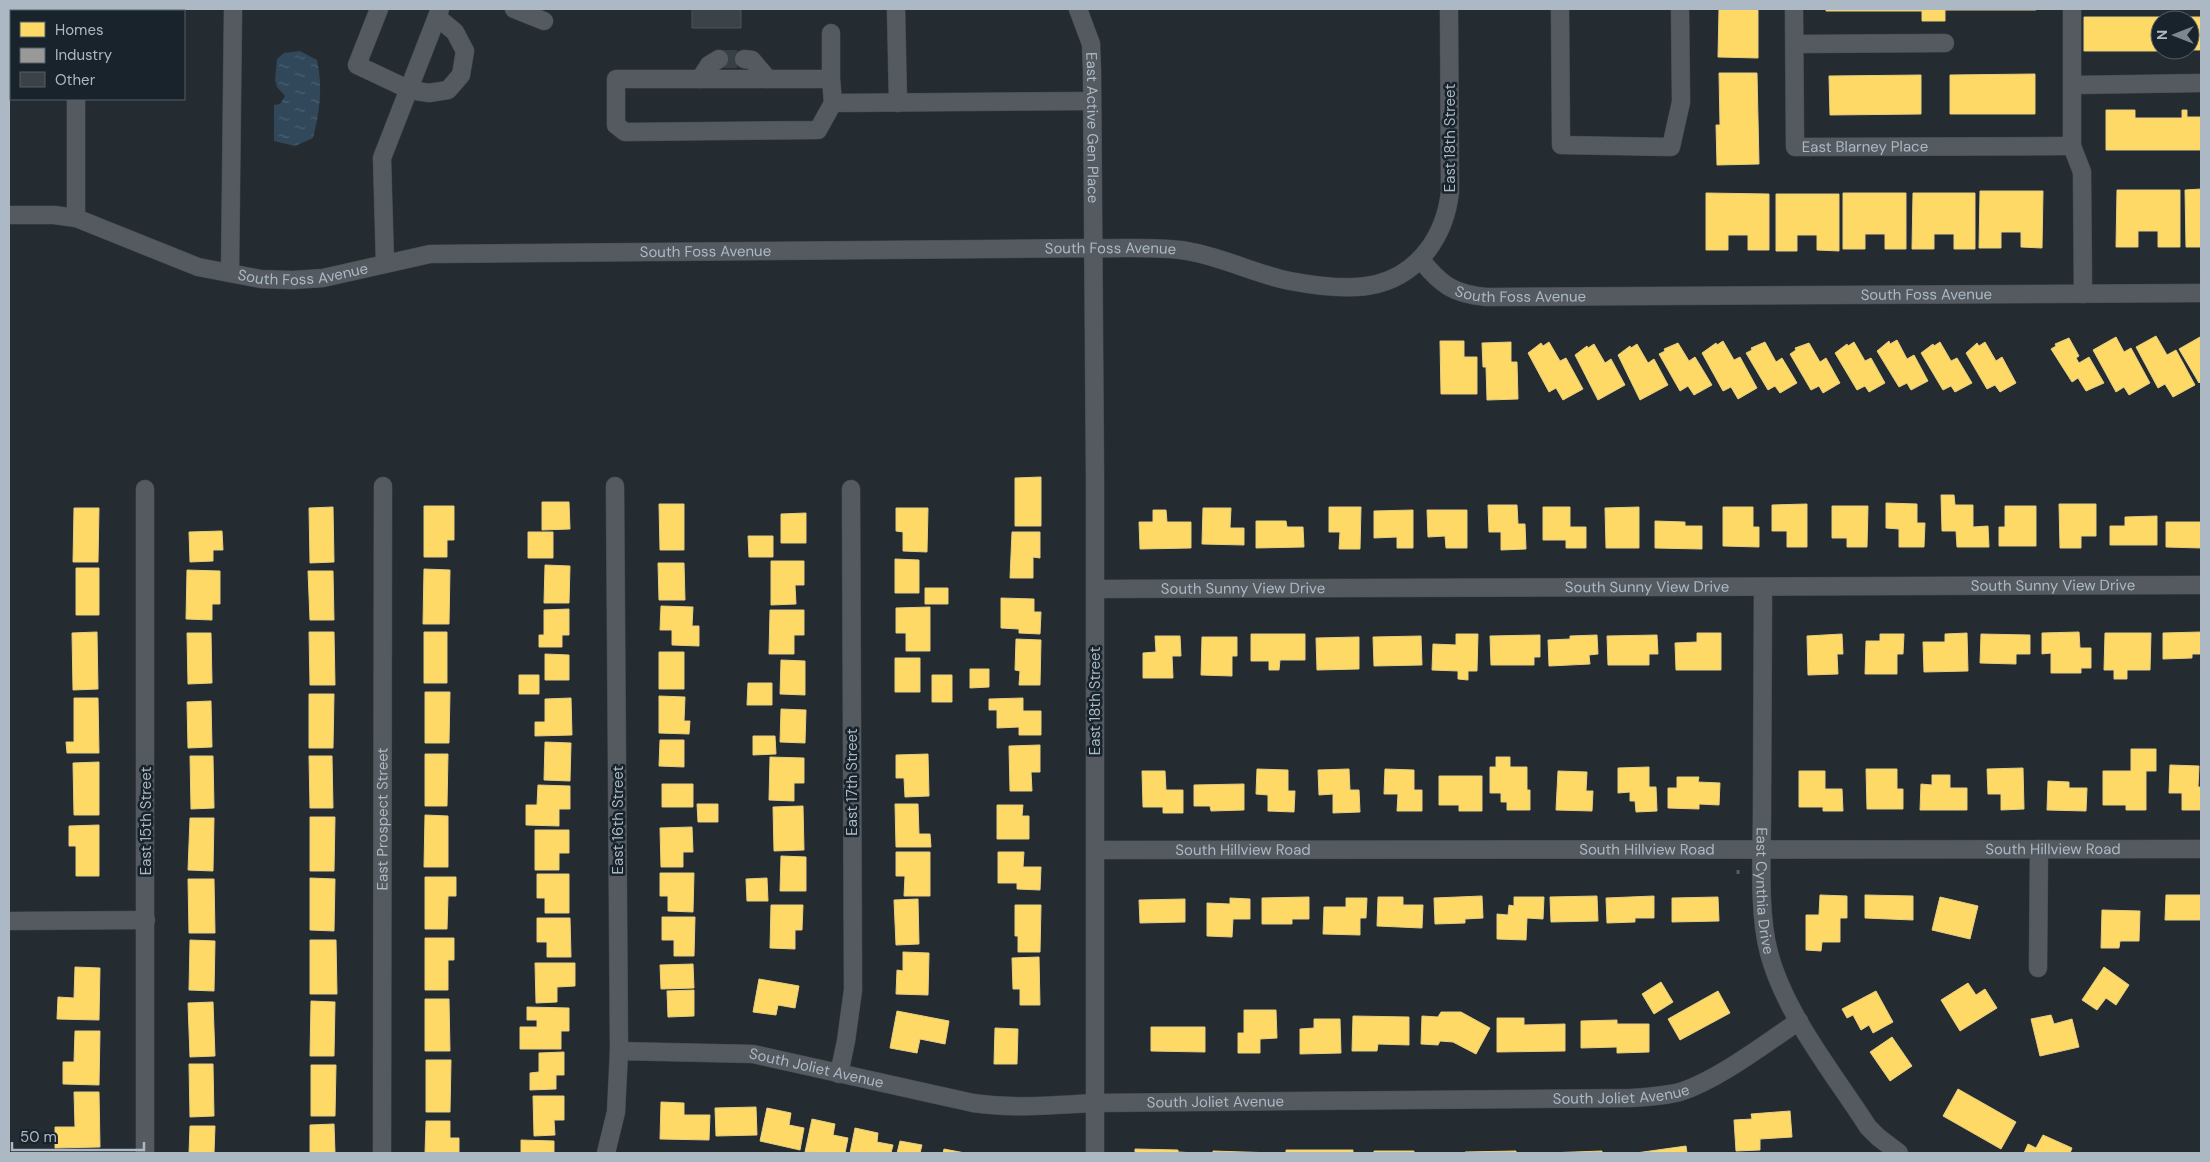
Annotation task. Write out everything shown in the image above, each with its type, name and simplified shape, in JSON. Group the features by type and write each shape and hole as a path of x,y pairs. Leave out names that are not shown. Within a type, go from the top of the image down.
{"street":[{"path":"230,273 233,9"},
{"path":"379,9 357,65 410,90 429,93 448,90 461,75 464,51 454,32 438,13 410,90 382,158 385,264"},
{"path":"514,9 544,21"},
{"path":"896,9 898,102"},
{"name":"East Active Gen Place","path":"1078,9 1091,44 1092,248"},
{"name":"East 18th Street","path":"1422,260 1443,224 1450,192 1449,9"},
{"path":"1560,9 1561,145 1671,147 1681,102 1680,9"},
{"name":"East Blarney Place","path":"1794,9 1795,148 2072,146"},
{"path":"2072,9 2072,146 2082,172 2083,294"},
{"path":"830,79 616,80 616,125 625,132 818,130 833,103 830,79 831,33"},
{"path":"1794,44 1945,43"},
{"path":"700,80 709,65 718,58"},
{"path":"744,58 752,60 768,79"},
{"path":"2073,85 2201,83"},
{"path":"76,100 76,218"},
{"path":"833,103 1092,101"},
{"name":"South Foss Avenue","path":"9,214 54,215 76,218 198,267 261,279 293,280 322,278 430,254 1092,248 1188,251 1288,281 1322,286 1375,284 1388,280 1422,260 1445,286 1465,294 1486,297 2201,294"},
{"name":"East 18th Street","path":"1092,248 1095,1153"},
{"name":"East Prospect Street","path":"382,486 382,1153"},
{"name":"East 16th Street","path":"606,1153 616,1112 619,1051 615,486"},
{"name":"East 15th Street","path":"145,489 145,1153"},
{"name":"East 17th Street","path":"839,1074 853,990 851,489"},
{"name":"South Sunny View Drive","path":"1094,589 2201,585"},
{"name":"East Cynthia Drive","path":"1763,587 1762,850 1764,917 1769,953 1784,994 1868,1127 1899,1153"},
{"path":"2038,968 2039,849"},
{"name":"South Hillview Road","path":"1094,850 2201,849"},
{"path":"9,921 146,920"},
{"name":"South Joliet Avenue","path":"619,1051 753,1054 775,1057 839,1074 993,1106 1659,1096 1695,1087 1751,1053 1799,1020"}],"water":[{"path":"300,51 317,60 320,99 313,138 295,146 274,141 274,105 280,104 285,96 277,87 275,80 277,59 284,53"}],"building: Homes":[{"path":"116,9 172,9 172,10"},
{"path":"1719,9 1758,9 1758,58 1718,57"},
{"path":"1826,9 2036,10 1945,10 1945,21 1922,21 1922,11 1826,11"},
{"path":"2084,17 2150,17 2150,51 2084,51"},
{"path":"2200,17 2201,17 2200,50"},
{"path":"1719,73 1757,73 1759,164 1717,165 1716,125 1720,125"},
{"path":"2035,74 2035,114 1950,114 1950,75"},
{"path":"1921,75 1921,114 1830,115 1829,76"},
{"path":"2106,110 2135,110 2135,118 2182,118 2182,110 2187,110 2187,117 2201,117 2201,150 2106,150"},
{"path":"2201,189 2201,247 2186,247 2185,190"},
{"path":"2117,190 2180,190 2180,247 2158,247 2158,231 2138,231 2138,247 2116,247"},
{"path":"1980,191 2043,191 2042,248 2021,247 2021,232 2001,232 2001,248 1979,248"},
{"path":"1706,193 1769,194 1769,250 1748,250 1748,235 1728,235 1728,250 1706,250"},
{"path":"1843,193 1906,193 1906,249 1885,249 1885,234 1865,234 1865,249 1843,249"},
{"path":"1913,193 1975,193 1975,249 1954,249 1954,234 1934,234 1934,249 1912,249"},
{"path":"1776,194 1839,194 1839,251 1817,250 1817,235 1797,235 1797,251 1776,251"},
{"path":"2156,336 2167,355 2176,350 2195,385 2173,397 2165,384 2158,388 2136,347"},
{"path":"2116,337 2124,352 2131,348 2150,383 2129,395 2124,387 2116,392 2093,350"},
{"path":"2200,337 2201,381 2199,383 2179,349"},
{"path":"2069,338 2079,356 2076,358 2079,363 2089,357 2104,383 2086,391 2078,378 2072,382 2051,349 2056,346 2055,344"},
{"path":"1897,340 1907,359 1914,355 1928,381 1911,390 1907,383 1899,387 1877,351 1889,341 1890,344"},
{"path":"1440,341 1464,341 1464,357 1477,357 1477,394 1441,394"},
{"path":"1723,341 1734,360 1740,357 1757,388 1738,399 1731,387 1723,391 1702,353 1716,343 1717,345"},
{"path":"1511,342 1511,362 1517,362 1518,399 1487,400 1486,367 1483,367 1482,343"},
{"path":"1549,342 1560,361 1566,358 1583,389 1563,400 1556,388 1549,392 1528,353 1541,343 1543,346"},
{"path":"1765,342 1776,362 1782,358 1797,383 1780,393 1775,386 1768,390 1746,353 1752,350 1751,348"},
{"path":"1854,342 1865,361 1871,358 1885,383 1869,392 1865,386 1857,390 1835,353 1847,344 1848,346"},
{"path":"1940,342 1951,361 1957,358 1972,383 1955,392 1951,386 1943,390 1921,353 1933,344 1934,346"},
{"path":"1985,342 1996,361 2002,357 2016,383 2000,392 1995,385 1987,389 1966,353 1977,343 1979,346"},
{"path":"1678,343 1689,361 1695,357 1712,385 1694,395 1688,386 1680,391 1659,354 1665,351 1664,349"},
{"path":"1809,343 1820,362 1826,358 1840,383 1823,393 1819,386 1811,390 1790,354 1796,350 1795,348"},
{"path":"1594,344 1605,363 1611,359 1625,385 1598,400 1575,355 1587,346 1588,348"},
{"path":"1637,344 1648,363 1654,359 1668,385 1640,400 1618,355 1630,346 1631,348"},
{"path":"1041,477 1041,526 1015,526 1015,478"},
{"path":"1941,495 1954,495 1955,505 1973,505 1973,527 1988,526 1989,547 1957,547 1956,531 1942,531"},
{"path":"542,502 569,502 570,529 542,530"},
{"path":"1886,503 1917,504 1917,523 1925,523 1924,547 1899,547 1899,529 1886,528"},
{"path":"659,504 684,504 684,550 660,550"},
{"path":"1807,504 1807,547 1787,547 1787,531 1772,531 1772,505"},
{"path":"2059,504 2096,504 2096,536 2081,536 2081,548 2060,548"},
{"path":"1488,505 1517,505 1518,524 1525,524 1526,549 1501,550 1501,532 1489,532"},
{"path":"424,506 454,506 454,540 447,540 447,557 424,557"},
{"path":"1832,506 1868,506 1867,547 1847,547 1847,538 1832,538"},
{"path":"2005,506 2036,506 2036,546 1999,546 1999,527 2005,527"},
{"path":"333,507 334,562 310,563 309,508"},
{"path":"1329,507 1361,507 1360,549 1339,549 1340,532 1329,532"},
{"path":"1543,507 1570,507 1570,527 1586,527 1586,548 1566,548 1566,540 1543,540"},
{"path":"1639,507 1639,548 1606,548 1605,508"},
{"path":"1723,507 1753,507 1753,527 1759,527 1759,547 1723,546"},
{"path":"74,508 99,508 98,562 73,562"},
{"path":"896,508 928,508 927,552 903,551 903,532 896,531"},
{"path":"1203,508 1231,508 1230,528 1244,528 1244,545 1202,544"},
{"path":"1153,510 1166,510 1167,522 1191,522 1191,548 1140,549 1139,522 1153,522"},
{"path":"1413,510 1413,548 1397,548 1397,537 1374,538 1374,511"},
{"path":"1427,510 1467,510 1467,548 1446,548 1445,536 1428,537"},
{"path":"806,513 806,543 781,543 781,514"},
{"path":"2157,516 2157,545 2110,545 2110,526 2125,526 2125,517"},
{"path":"1256,521 1286,521 1287,527 1303,527 1304,547 1256,548"},
{"path":"1655,521 1685,522 1685,526 1702,526 1702,549 1655,548"},
{"path":"2166,522 2201,522 2201,548 2166,547"},
{"path":"222,531 223,550 213,550 213,561 190,562 189,532"},
{"path":"528,532 553,532 553,558 528,558"},
{"path":"1012,532 1040,532 1040,558 1033,557 1033,578 1010,578"},
{"path":"748,536 773,536 773,557 749,557"},
{"path":"895,559 919,560 919,593 895,593"},
{"path":"771,561 804,561 804,585 795,585 796,604 771,605"},
{"path":"658,563 684,563 685,600 659,600"},
{"path":"545,565 570,566 569,603 544,603"},
{"path":"76,568 99,568 99,615 76,615"},
{"path":"424,569 450,570 449,624 423,624"},
{"path":"187,570 220,571 220,604 212,604 212,620 186,619"},
{"path":"308,571 333,571 334,620 310,620"},
{"path":"925,588 948,588 948,604 925,604"},
{"path":"1001,598 1034,599 1034,612 1041,612 1040,634 1019,633 1019,629 1001,628"},
{"path":"661,606 693,607 692,626 699,626 699,646 672,645 672,630 660,630"},
{"path":"930,607 930,651 906,651 906,633 896,633 896,608"},
{"path":"569,609 569,635 562,635 562,647 539,647 539,635 544,635 544,610"},
{"path":"770,610 804,610 804,635 794,635 794,654 769,654"},
{"path":"97,632 98,689 73,690 72,633"},
{"path":"309,632 334,632 335,685 310,685"},
{"path":"424,632 447,632 447,683 424,683"},
{"path":"2079,632 2080,648 2091,648 2091,668 2081,668 2081,673 2051,673 2051,653 2042,654 2042,633"},
{"path":"2201,632 2201,654 2192,654 2192,658 2163,659 2163,633"},
{"path":"187,633 211,633 212,683 188,684"},
{"path":"1697,633 1721,633 1721,670 1676,670 1675,643 1697,642"},
{"path":"1967,633 1968,671 1924,672 1923,642 1945,642 1945,634"},
{"path":"2105,633 2151,633 2150,670 2127,670 2127,679 2114,679 2114,670 2104,670"},
{"path":"1251,634 1305,634 1305,660 1280,660 1279,670 1269,670 1269,661 1251,661"},
{"path":"1456,634 1478,634 1477,671 1468,671 1468,680 1458,679 1458,671 1432,670 1433,644 1456,645"},
{"path":"1842,634 1843,654 1837,654 1838,674 1808,675 1807,636"},
{"path":"1880,634 1904,634 1903,654 1897,654 1897,674 1865,674 1866,641 1880,641"},
{"path":"1981,634 2030,635 2030,654 2016,654 2016,664 1980,663"},
{"path":"1540,635 1540,657 1534,657 1534,665 1491,665 1490,636"},
{"path":"1597,635 1598,654 1589,655 1590,664 1549,666 1548,640 1570,639 1570,636"},
{"path":"1657,635 1658,654 1649,654 1649,665 1608,665 1607,636"},
{"path":"1155,636 1180,636 1181,656 1172,656 1173,678 1143,678 1143,653 1156,652"},
{"path":"1421,636 1422,665 1374,666 1373,637"},
{"path":"1202,637 1237,637 1237,656 1232,656 1232,676 1201,675"},
{"path":"1359,637 1359,669 1317,670 1316,638"},
{"path":"1016,639 1041,640 1040,685 1019,685 1020,671 1015,670"},
{"path":"659,652 684,652 684,689 659,689"},
{"path":"545,654 569,655 569,680 545,680"},
{"path":"895,658 920,658 920,692 895,692"},
{"path":"781,660 805,661 805,695 780,694"},
{"path":"970,669 989,669 989,687 970,688"},
{"path":"519,675 539,675 539,694 519,694"},
{"path":"932,675 952,675 952,702 932,702"},
{"path":"748,683 772,683 772,705 747,705"},
{"path":"425,692 450,692 449,743 425,743"},
{"path":"309,694 334,694 333,748 309,748"},
{"path":"659,696 685,697 684,721 690,721 689,734 659,733"},
{"path":"74,698 98,698 99,753 67,753 66,742 74,742"},
{"path":"571,698 572,735 535,736 535,722 545,722 545,699"},
{"path":"1023,698 1023,711 1041,711 1041,735 1019,735 1019,727 997,728 997,710 989,710 989,699"},
{"path":"211,701 212,747 188,748 187,702"},
{"path":"781,709 806,710 805,743 780,742"},
{"path":"753,736 775,736 776,754 753,755"},
{"path":"660,740 684,740 684,767 659,766"},
{"path":"545,742 571,743 570,781 544,780"},
{"path":"1040,745 1040,772 1031,772 1032,791 1010,791 1009,746"},
{"path":"2131,749 2156,749 2156,771 2146,771 2146,810 2126,810 2126,805 2103,805 2103,771 2131,771"},
{"path":"425,754 448,754 447,806 425,806"},
{"path":"928,754 929,796 905,797 904,778 896,778 896,755"},
{"path":"190,756 213,756 214,808 191,809"},
{"path":"309,756 332,756 333,808 310,808"},
{"path":"770,757 804,758 804,783 794,783 794,801 769,800"},
{"path":"1496,757 1510,757 1510,767 1527,767 1527,790 1530,790 1530,810 1507,810 1507,802 1501,802 1501,793 1490,793 1490,767 1496,767"},
{"path":"99,762 99,815 74,815 73,763"},
{"path":"2170,765 2199,766 2198,787 2201,787 2201,810 2182,810 2182,793 2169,793"},
{"path":"1649,767 1649,787 1656,787 1657,811 1636,812 1635,801 1630,801 1630,792 1618,793 1618,768"},
{"path":"2023,768 2024,809 2001,810 2001,794 1988,794 1987,769"},
{"path":"1257,769 1288,770 1288,791 1295,791 1294,812 1268,811 1268,795 1256,794"},
{"path":"1349,769 1350,790 1359,790 1360,812 1333,813 1333,794 1319,795 1318,770"},
{"path":"1385,769 1414,770 1414,790 1422,790 1422,811 1397,811 1398,794 1384,794"},
{"path":"1866,769 1897,769 1897,789 1903,789 1903,809 1867,809"},
{"path":"1142,771 1165,771 1166,790 1183,790 1183,813 1163,813 1163,807 1143,807"},
{"path":"1558,771 1587,772 1586,791 1593,791 1592,811 1556,810"},
{"path":"1799,771 1825,771 1825,789 1842,789 1843,811 1823,811 1823,807 1799,807"},
{"path":"1932,775 1950,775 1950,788 1967,788 1967,810 1920,810 1921,784 1932,785"},
{"path":"1439,776 1482,776 1482,811 1459,811 1459,805 1439,805"},
{"path":"1677,777 1699,777 1698,782 1720,783 1719,805 1699,804 1699,809 1668,808 1668,788 1677,788"},
{"path":"2048,781 2069,782 2069,788 2087,788 2086,811 2047,810"},
{"path":"662,784 693,784 693,807 662,807"},
{"path":"1244,784 1244,810 1211,811 1210,806 1194,806 1194,785"},
{"path":"538,785 570,786 570,809 559,809 559,826 526,825 526,805 537,805"},
{"path":"697,804 718,804 718,822 698,822"},
{"path":"895,804 918,804 919,834 930,834 931,847 896,847"},
{"path":"997,805 1023,805 1022,816 1029,816 1029,839 997,839"},
{"path":"803,806 804,850 774,851 773,807"},
{"path":"425,815 448,816 448,867 424,867"},
{"path":"310,817 335,817 334,871 310,871"},
{"path":"190,818 214,818 213,871 188,870"},
{"path":"99,825 99,876 76,876 76,846 69,846 69,826"},
{"path":"692,827 693,852 683,852 683,867 661,867 660,828"},
{"path":"535,830 569,830 569,853 559,853 559,870 535,870"},
{"path":"896,852 930,852 930,896 904,896 905,876 896,876"},
{"path":"998,852 1024,852 1023,867 1041,867 1040,890 1017,889 1017,883 998,883"},
{"path":"781,856 806,857 806,891 780,891"},
{"path":"660,873 694,873 693,912 668,911 668,896 660,896"},
{"path":"537,874 569,874 569,913 545,913 545,898 537,898"},
{"path":"425,877 456,877 456,896 448,896 447,929 425,929"},
{"path":"310,878 335,879 334,931 310,930"},
{"path":"767,878 768,901 747,901 746,879"},
{"path":"188,879 214,879 215,933 189,933"},
{"path":"1820,895 1847,896 1847,918 1840,918 1840,942 1822,942 1821,951 1806,950 1806,915 1819,915"},
{"path":"1865,895 1913,896 1913,920 1865,918"},
{"path":"2166,895 2201,895 2201,920 2165,920"},
{"path":"1482,896 1483,918 1465,919 1465,923 1435,924 1434,898"},
{"path":"1597,896 1598,921 1551,922 1550,897"},
{"path":"1654,896 1654,918 1635,918 1635,922 1607,923 1606,898"},
{"path":"1309,897 1309,919 1292,919 1292,924 1262,924 1262,898"},
{"path":"1378,897 1403,897 1403,905 1423,905 1422,928 1377,926"},
{"path":"1514,897 1544,897 1543,919 1527,918 1526,940 1497,939 1497,914 1508,915 1509,905 1514,906"},
{"path":"1718,897 1719,921 1672,922 1672,898"},
{"path":"1940,897 1978,906 1970,939 1932,930"},
{"path":"1230,898 1250,899 1250,919 1233,919 1232,937 1207,936 1207,903 1230,904"},
{"path":"1346,898 1367,898 1366,918 1360,918 1360,935 1323,934 1324,907 1346,907"},
{"path":"918,899 919,944 896,945 894,900"},
{"path":"1185,899 1185,922 1140,923 1139,900"},
{"path":"771,905 803,905 802,930 795,930 795,949 770,948"},
{"path":"1015,905 1041,905 1040,952 1018,952 1018,936 1015,936"},
{"path":"2102,910 2140,911 2139,941 2120,941 2119,948 2101,948"},
{"path":"662,917 695,917 694,956 674,956 674,940 662,940"},
{"path":"537,918 570,918 571,957 547,957 547,942 537,942"},
{"path":"425,938 454,938 454,960 448,960 448,990 425,990"},
{"path":"190,940 215,941 214,991 189,990"},
{"path":"310,940 336,940 337,994 310,994"},
{"path":"903,952 929,953 928,995 896,994 897,970 903,971"},
{"path":"1039,957 1040,1005 1020,1005 1020,989 1013,989 1012,958"},
{"path":"535,963 575,963 575,986 557,987 557,1002 536,1003"},
{"path":"693,964 694,988 661,989 660,965"},
{"path":"75,967 100,968 99,1020 57,1019 58,997 74,998"},
{"path":"2104,967 2129,985 2116,1005 2106,998 2097,1010 2082,1000"},
{"path":"759,979 799,986 795,1008 778,1005 776,1015 753,1012"},
{"path":"1661,982 1673,1002 1654,1014 1642,994"},
{"path":"1968,983 1976,995 1985,989 1997,1008 1960,1031 1941,1000"},
{"path":"694,990 694,1016 668,1017 667,991"},
{"path":"1718,991 1730,1013 1680,1040 1668,1019"},
{"path":"1876,991 1893,1022 1873,1033 1869,1025 1861,1030 1853,1015 1847,1018 1842,1009"},
{"path":"425,999 449,999 450,1051 425,1051"},
{"path":"311,1001 335,1002 334,1056 310,1056"},
{"path":"213,1002 215,1056 190,1057 188,1003"},
{"path":"527,1007 569,1008 569,1031 561,1031 561,1049 520,1049 520,1027 537,1027 537,1020 527,1020"},
{"path":"1244,1010 1276,1010 1277,1038 1260,1039 1260,1053 1238,1053 1238,1033 1244,1033"},
{"path":"897,1011 949,1021 945,1044 920,1039 917,1053 890,1048"},
{"path":"1441,1012 1461,1012 1490,1028 1476,1054 1453,1042 1440,1041 1438,1045 1421,1044 1422,1016 1438,1017"},
{"path":"2051,1015 2054,1024 2072,1019 2079,1047 2040,1056 2031,1019"},
{"path":"1353,1016 1409,1017 1409,1045 1378,1044 1377,1051 1352,1051"},
{"path":"1497,1018 1524,1018 1524,1025 1565,1024 1565,1051 1497,1052"},
{"path":"1314,1019 1340,1019 1341,1053 1300,1054 1300,1029 1314,1028"},
{"path":"1617,1020 1617,1024 1649,1024 1649,1052 1617,1053 1617,1047 1581,1048 1581,1021"},
{"path":"1151,1027 1205,1027 1205,1052 1151,1051"},
{"path":"995,1028 1018,1029 1017,1064 994,1064"},
{"path":"75,1031 100,1031 99,1085 63,1084 63,1062 74,1062"},
{"path":"1892,1037 1912,1066 1890,1081 1870,1052"},
{"path":"564,1052 564,1075 556,1075 556,1089 530,1090 530,1073 539,1072 539,1053"},
{"path":"426,1060 451,1060 450,1112 426,1112"},
{"path":"189,1064 213,1064 214,1116 190,1117"},
{"path":"311,1065 336,1065 335,1116 311,1116"},
{"path":"1958,1089 2016,1122 2001,1149 1943,1116"},
{"path":"74,1092 99,1092 100,1147 55,1148 55,1127 75,1127"},
{"path":"533,1096 564,1096 564,1120 554,1120 555,1135 534,1136"},
{"path":"661,1102 684,1103 684,1115 710,1115 709,1140 660,1139"},
{"path":"756,1107 757,1135 716,1136 715,1108"},
{"path":"767,1108 791,1113 789,1125 804,1128 800,1150 760,1141"},
{"path":"1790,1111 1792,1137 1760,1139 1760,1150 1736,1151 1734,1120 1752,1119 1751,1114"},
{"path":"812,1119 835,1124 833,1135 848,1138 845,1153 805,1152"},
{"path":"426,1121 450,1121 450,1138 459,1138 459,1153 425,1153"},
{"path":"334,1124 335,1153 310,1153 310,1125"},
{"path":"190,1126 215,1126 214,1153 189,1153"},
{"path":"855,1128 878,1133 877,1142 893,1145 891,1153 850,1153"},
{"path":"2043,1135 2072,1148 2070,1153 2024,1153 2028,1144 2036,1148"},
{"path":"521,1140 554,1141 554,1153 521,1153"},
{"path":"900,1141 922,1145 920,1153 897,1153"},
{"path":"1686,1146 1687,1153 1636,1153"},
{"path":"944,1149 965,1153 943,1153"},
{"path":"1135,1149 1178,1150 1178,1152 1196,1153 1135,1153"},
{"path":"1286,1150 1353,1150 1353,1153 1286,1153"},
{"path":"1213,1151 1274,1153 1213,1153"},
{"path":"1374,1151 1414,1151 1414,1153 1374,1153"},
{"path":"1516,1151 1516,1153 1465,1153 1465,1152"},
{"path":"1602,1151 1602,1153 1547,1153"}],"building: Industry":[{"path":"51,9 69,9 69,10"}],"building: Other":[{"path":"692,9 741,9 741,28 692,28"}],"tunnel":[{"path":"719,59 744,59"}]}
